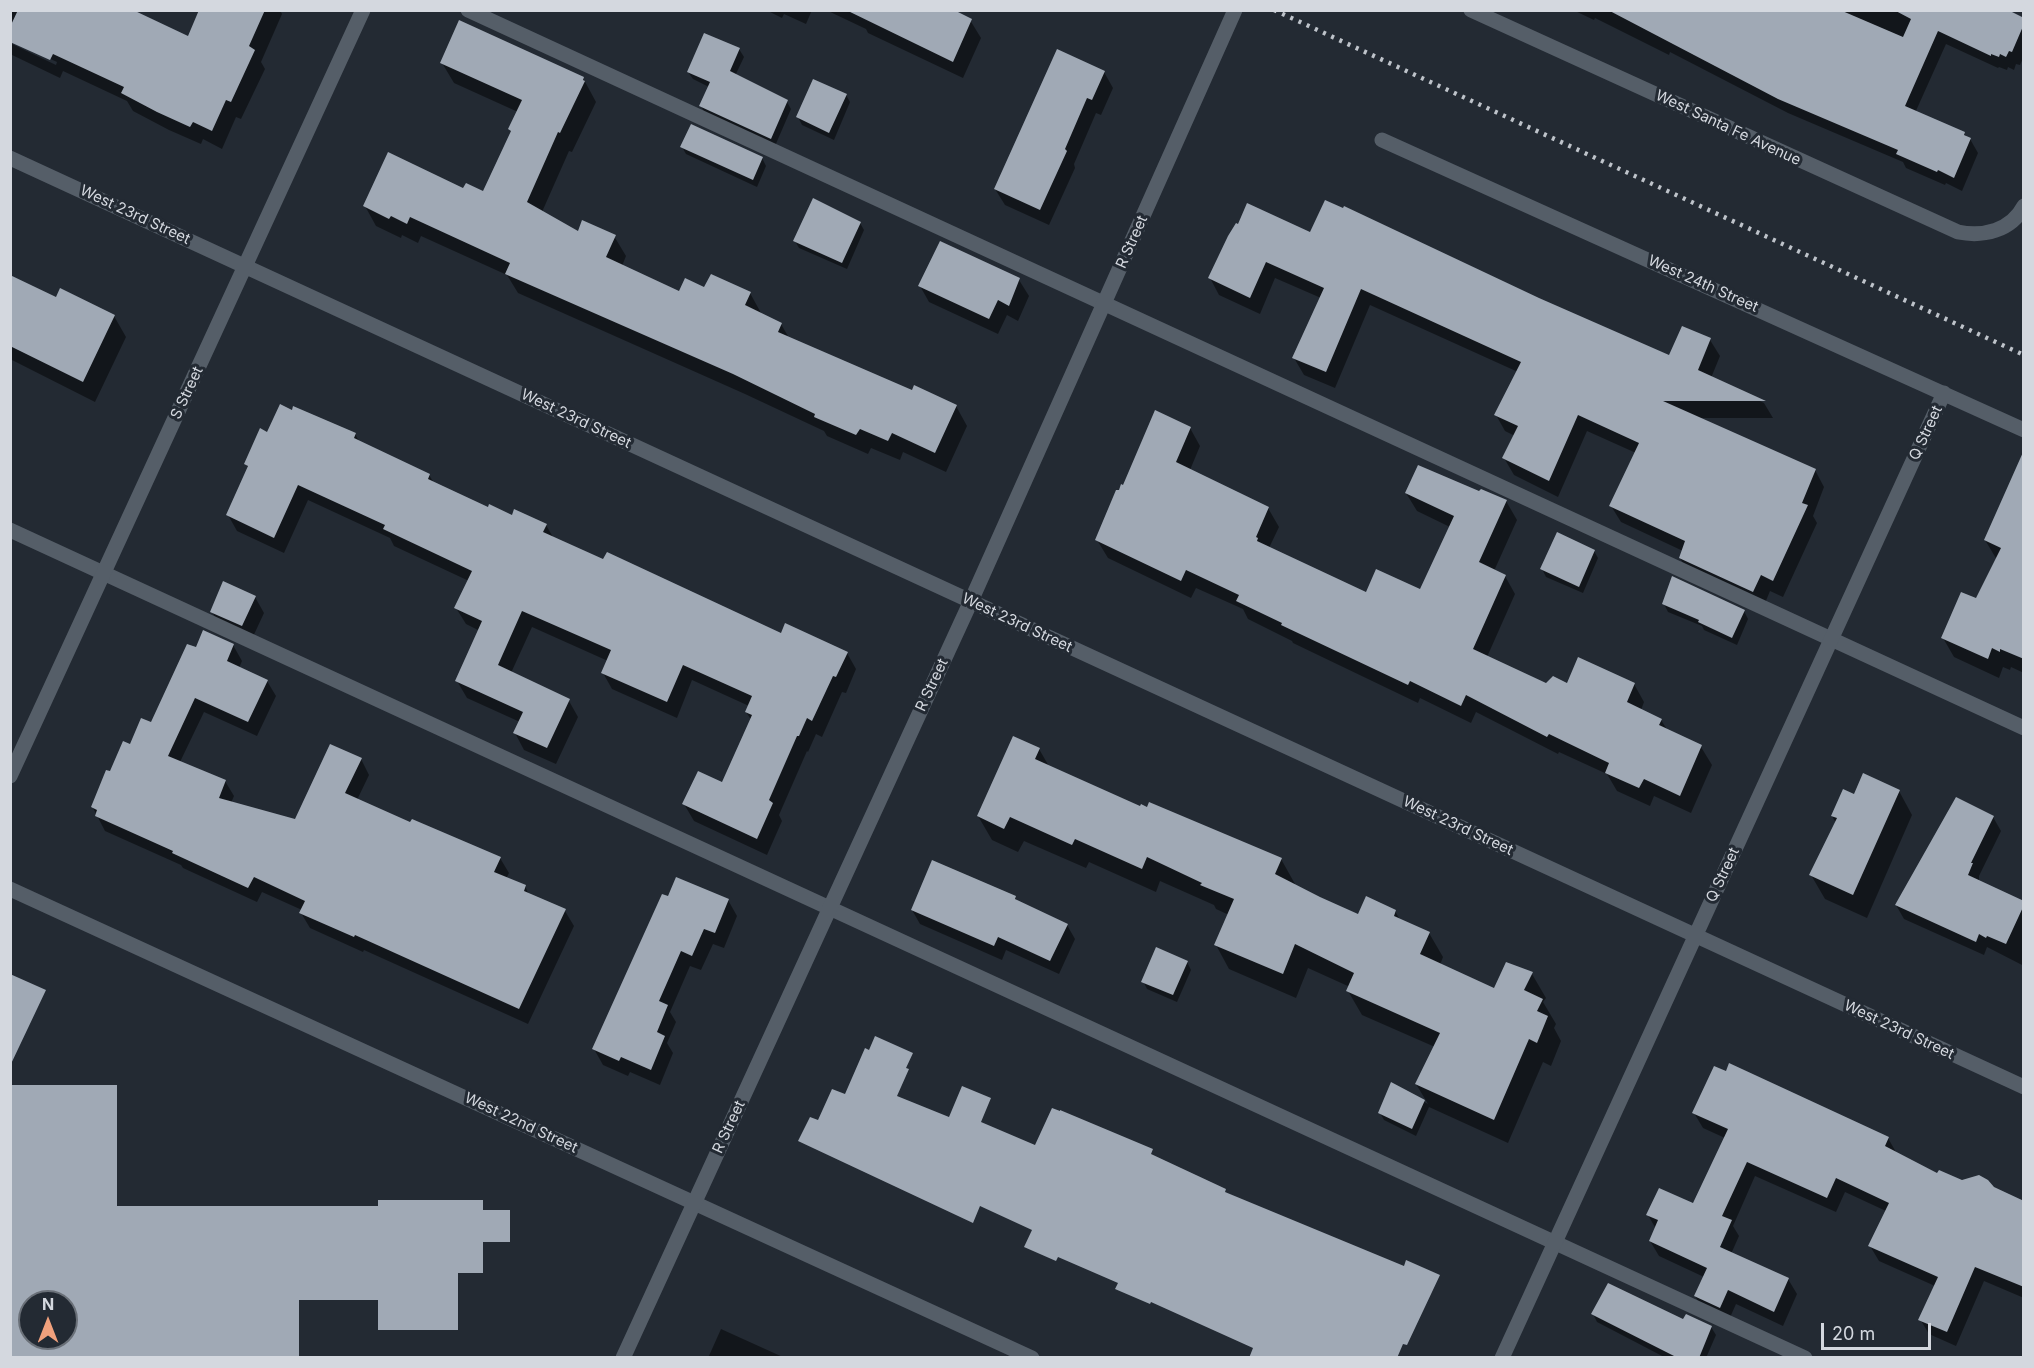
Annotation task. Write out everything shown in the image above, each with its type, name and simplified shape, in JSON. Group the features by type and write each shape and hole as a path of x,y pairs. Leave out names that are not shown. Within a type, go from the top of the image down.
{"street":[{"name":"S Street","path":"10,776 363,10"},
{"path":"468,10 2024,728"},
{"name":"R Street","path":"623,1358 971,601 1235,10"},
{"name":"West Santa Fe Avenue","path":"1471,10 1948,229 1968,234 1989,232 2007,225 2024,206"},
{"name":"West 24th Street","path":"1382,140 2024,429"},
{"name":"West 23rd Street","path":"10,158 2024,1087"},
{"name":"Q Street","path":"1502,1358 1944,393"},
{"path":"10,530 1805,1358"},
{"name":"West 22nd Street","path":"10,889 1032,1358"}],"building":[{"path":"18,10 133,10 188,36 199,10 265,10 249,46 255,50 231,102 226,100 212,131 193,122 190,127 157,112 121,93 124,87 53,54 50,60 10,42 10,27"},
{"path":"846,10 954,10 972,19 953,62"},
{"path":"1608,10 1840,10 1903,37 1911,19 1894,10 2008,10 2024,18 2024,24 2012,52 2009,51 2006,57 2000,54 1999,57 1991,54 1991,56 1938,31 1905,106 1965,132 1964,135 1971,138 1954,178 1896,154 1898,150 1778,99"},
{"path":"459,20 584,77 585,81 560,133 558,132 527,202 578,231 582,220 616,235 606,257 679,291 685,278 704,287 711,274 751,292 745,305 782,323 778,332 912,390 914,385 957,405 935,453 892,433 888,441 860,429 856,435 814,417 815,414 733,374 505,274 510,263 410,217 407,224 391,216 389,219 363,206 388,152 463,188 466,183 483,191 511,131 508,129 522,100 440,63"},
{"path":"704,33 740,48 730,71 788,100 771,139 699,106 710,82 687,72"},
{"path":"1057,49 1105,71 1092,100 1087,98 1065,149 1067,151 1040,210 994,189"},
{"path":"813,79 847,94 829,133 796,117"},
{"path":"691,124 763,157 753,180 680,147"},
{"path":"813,198 861,222 842,263 793,241"},
{"path":"1325,200 1343,208 1344,206 1539,298 1669,355 1682,326 1711,338 1698,370 1766,401 1663,401 1816,469 1802,503 1808,505 1773,581 1761,575 1753,592 1679,558 1685,541 1609,506 1639,443 1578,415 1549,481 1502,458 1518,426 1494,415 1521,362 1361,289 1326,372 1292,358 1324,288 1266,262 1250,298 1208,278 1247,203 1310,232"},
{"path":"940,241 1020,278 1009,306 998,300 989,319 918,286"},
{"path":"10,275 56,297 60,288 115,315 83,382 10,346"},
{"path":"280,404 292,410 293,406 356,433 354,438 430,474 428,479 488,507 489,504 512,515 514,509 547,524 543,532 603,559 607,552 781,633 785,623 848,652 836,677 833,676 812,721 807,718 797,736 769,800 773,803 757,839 682,804 698,771 722,782 752,715 745,712 752,696 683,665 667,702 601,673 611,650 522,611 498,665 570,699 547,748 513,733 523,712 455,681 482,621 454,608 472,571 383,529 385,525 298,485 274,538 226,515 248,466 244,464 260,428 267,432"},
{"path":"1155,410 1191,427 1176,462 1269,507 1256,537 1257,541 1366,592 1376,569 1420,589 1454,516 1405,493 1418,465 1479,491 1481,489 1507,500 1479,562 1506,575 1473,649 1546,683 1553,676 1567,683 1578,657 1635,683 1627,702 1662,719 1659,725 1702,745 1680,796 1644,779 1639,788 1605,773 1609,763 1549,734 1547,737 1466,695 1461,706 1410,681 1408,685 1281,625 1282,623 1236,601 1239,595 1186,570 1181,581 1095,540 1116,490 1119,490 1121,484 1123,485"},
{"path":"2024,450 2024,659 1992,648 1988,659 1941,638 1961,592 1976,598 2001,548 1984,540"},
{"path":"1557,532 1595,550 1579,587 1540,569"},
{"path":"1672,576 1745,610 1732,638 1662,604"},
{"path":"223,581 256,596 242,626 210,612"},
{"path":"203,630 234,644 227,661 268,680 248,722 195,698 168,756 226,780 219,798 295,819 330,744 362,758 345,793 410,822 412,819 501,857 494,872 526,885 524,891 566,909 519,1009 355,935 354,937 299,913 305,901 254,877 248,888 95,816 97,810 91,807 106,770 110,771 123,741 130,744 141,718 151,722 187,644 196,647"},
{"path":"1013,736 1040,748 1035,759 1140,806 1141,804 1147,807 1149,802 1282,858 1275,874 1320,897 1358,914 1366,896 1396,910 1394,916 1430,932 1420,954 1494,988 1506,962 1533,972 1524,990 1543,999 1537,1011 1548,1016 1537,1043 1529,1039 1494,1120 1415,1084 1440,1033 1346,991 1354,973 1295,944 1283,974 1214,945 1234,899 1200,885 1202,883 1147,857 1142,869 1075,839 1072,845 1010,817 1004,829 977,816"},
{"path":"1863,773 1900,790 1853,895 1809,875 1837,818 1831,816 1843,789 1854,794"},
{"path":"1956,797 1994,816 1971,863 1973,863 1968,875 2024,901 2006,944 1979,934 1976,942 1895,905"},
{"path":"932,860 1016,896 1015,899 1068,924 1050,961 998,937 994,946 911,910"},
{"path":"676,877 729,899 715,933 704,929 692,956 681,951 659,1001 668,1005 657,1032 665,1036 651,1070 621,1057 619,1061 592,1049 662,894 668,896"},
{"path":"1156,947 1188,961 1173,995 1141,982"},
{"path":"10,974 46,990 10,1066"},
{"path":"875,1036 913,1053 906,1068 909,1069 897,1096 949,1117 962,1086 991,1098 981,1122 1035,1145 1052,1108 1060,1110 1153,1149 1151,1154 1226,1189 1225,1192 1404,1266 1406,1260 1440,1275 1407,1345 1403,1344 1397,1358 1249,1358 1253,1348 1151,1302 1150,1304 1115,1289 1118,1283 1058,1257 1056,1261 1024,1247 1032,1230 980,1206 973,1223 798,1141 810,1117 818,1120 832,1089 845,1094 865,1048 869,1050"},
{"path":"1729,1063 1889,1137 1885,1146 1937,1173 1939,1170 1962,1180 1979,1175 1994,1187 2024,1201 2024,1287 1975,1267 1947,1332 1918,1320 1938,1277 1868,1246 1889,1203 1836,1178 1827,1198 1747,1162 1722,1216 1732,1220 1720,1247 1789,1278 1774,1312 1728,1290 1720,1308 1694,1296 1707,1268 1649,1241 1658,1220 1646,1215 1659,1188 1693,1203 1728,1129 1692,1113 1714,1066 1726,1071"},
{"path":"1391,1082 1425,1100 1412,1129 1378,1113"},
{"path":"10,1085 117,1085 117,1206 378,1206 378,1200 483,1200 483,1210 510,1210 510,1242 483,1242 483,1273 458,1273 458,1330 378,1330 378,1300 299,1300 299,1358 10,1358"},
{"path":"1608,1283 1683,1319 1686,1314 1712,1326 1699,1358 1678,1358 1591,1314"}],"railway":[{"path":"1274,10 2024,355"}]}
